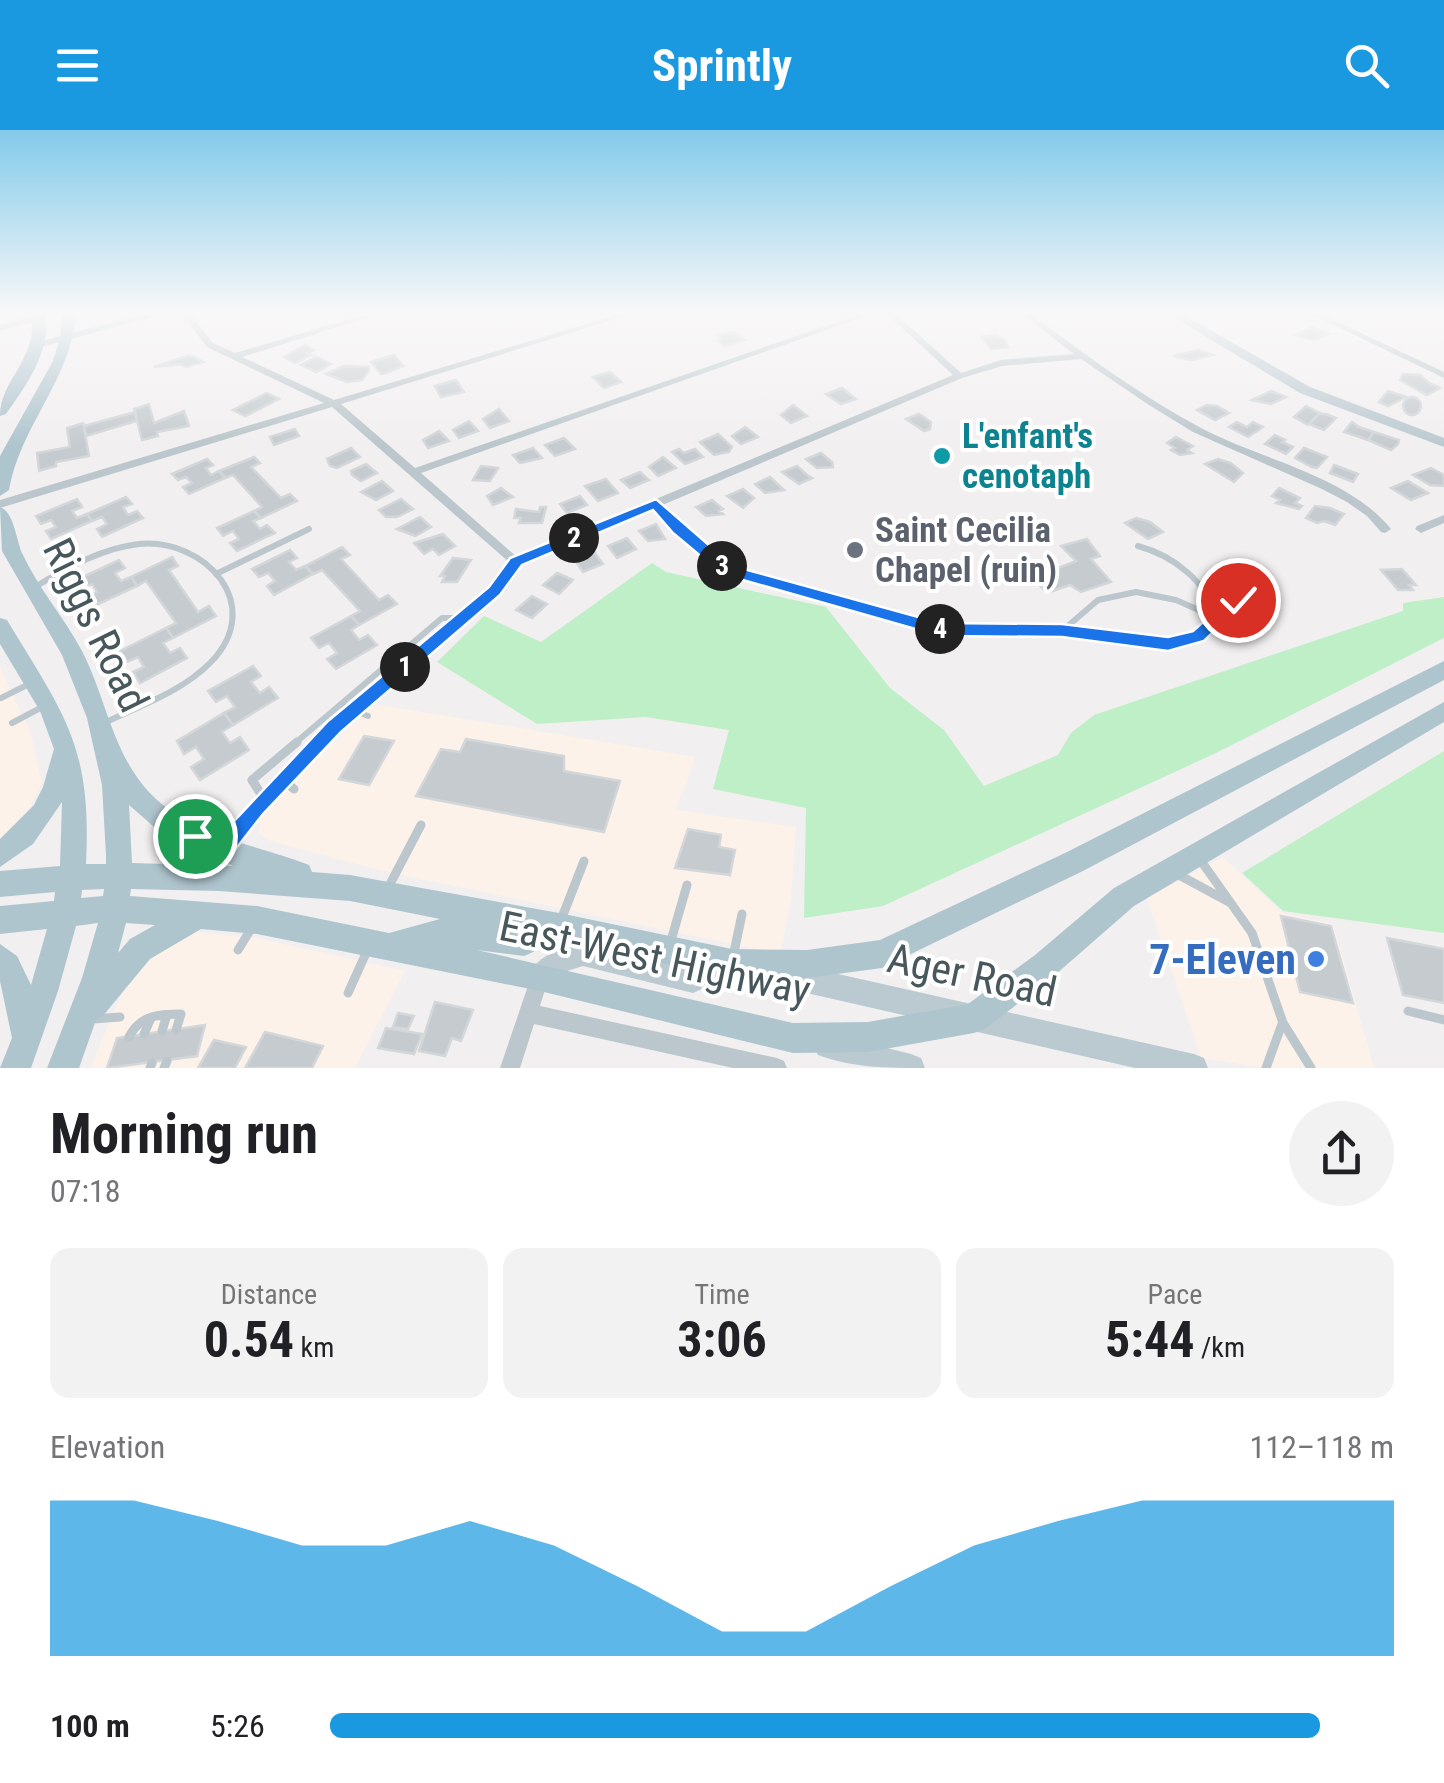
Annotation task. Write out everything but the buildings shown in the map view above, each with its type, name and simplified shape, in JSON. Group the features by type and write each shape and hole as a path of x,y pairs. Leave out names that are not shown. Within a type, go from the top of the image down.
{"main road":[{"path":"2,405 30,358"},
{"path":"0,490 12,439 62,358"},
{"name":"Riggs Road","path":"0,512 8,542 72,652 106,733 116,820 114,908 64,1068"},
{"name":"Riggs Road","path":"0,626 49,704 63,739 72,786 63,912 20,1054"},
{"name":"East-West Highway","path":"0,884 116,874 350,888 732,963 807,964 882,954 1010,894 1444,670"},
{"name":"East-West Highway","path":"0,920 114,908 257,920 540,977 793,1038 868,1037 974,1018 1045,966 1124,897 1444,711"},
{"path":"106,733 130,793 147,811 258,862 350,888"},
{"path":"0,855 28,832 54,797 63,739"},
{"path":"81,1020 140,949 201,914"},
{"path":"382,943 445,932 524,942 559,927"},
{"path":"0,958 10,968 18,990 20,1054"}],"street":[{"path":"239,358 336,404 516,562"},
{"path":"0,504 486,358"},
{"path":"416,472 743,358"},
{"path":"939,358 959,376"},
{"path":"224,848 346,709 506,581 516,562 959,376 1000,363 1060,358"},
{"path":"1083,358 1201,432 1358,502 1373,512 1384,529"},
{"path":"1249,358 1304,390 1444,443"},
{"path":"1409,358 1444,374"},
{"path":"1421,529 1444,519"},
{"path":"510,1068 540,977 560,961 583,954 693,980 732,963"},
{"name":"Ager Road","path":"732,963 1194,1068"},
{"path":"528,1012 777,1068"},
{"path":"793,1038 912,1068"}],"lane":[{"path":"656,503 709,557 746,577 851,602 940,629 1062,630 1168,644 1198,636 1218,619 1238,600 1240,581"},
{"path":"215,574 309,529"},
{"path":"32,589 93,555 142,543 188,549 226,586 234,608 232,630 218,654 194,678 106,733"},
{"path":"1138,546 1155,549 1202,587 1218,619"},
{"path":"1062,630 1089,602 1141,591 1166,594 1218,619"},
{"path":"1,698 36,681"},
{"path":"12,723 49,704"},
{"path":"264,799 252,780 346,709 368,716"},
{"path":"282,779 294,789"},
{"path":"384,894 422,826"},
{"path":"1195,853 1252,933 1282,1023 1310,1068"},
{"path":"559,927 584,861"},
{"path":"1169,869 1235,905"},
{"path":"668,950 686,885"},
{"path":"732,963 742,914"},
{"path":"238,950 257,920"},
{"path":"348,993 382,943"},
{"path":"1408,1011 1444,1020"},
{"path":"129,1037 133,1026 155,1014 181,1014 176,1030"},
{"path":"155,1014 166,1018 162,1032"},
{"path":"144,1034 155,1014"},
{"path":"81,1020 120,1016"},
{"path":"1266,1068 1282,1023"}],"shaded area":[{"path":"0,667 30,731 42,782 26,816 0,841"},
{"path":"374,704 695,757 676,810 796,827 791,900 780,954 383,871 271,841 259,834 260,819 273,799"},
{"path":"1223,857 1282,913 1333,924 1374,1068 1265,1068 1201,1058 1147,898"},
{"path":"195,932 256,938 405,971 355,1068 90,1068 131,972 161,941"}],"green space":[{"path":"652,563 666,572 826,607 890,688 944,730 984,786 1058,755 1071,733 1094,715 1403,611 1403,603 1444,597 1444,638 1216,753 883,906 804,918 806,808 713,789 729,730 646,717 537,724 437,662 484,616 541,642"},
{"path":"1444,751 1444,933 1283,911 1242,873"}],"place":[{"name":"L'enfant's cenotaph","path":"942,456"},
{"name":"Saint Cecilia Chapel (ruin)","path":"855,550"},
{"name":"7-Eleven","path":"1316,959"}],"route":[{"path":"195,836 224,848 256,808 334,727 494,591 512,574 516,562 656,503 678,530 728,570 940,629 1062,630 1168,644 1198,636 1238,600"}]}
